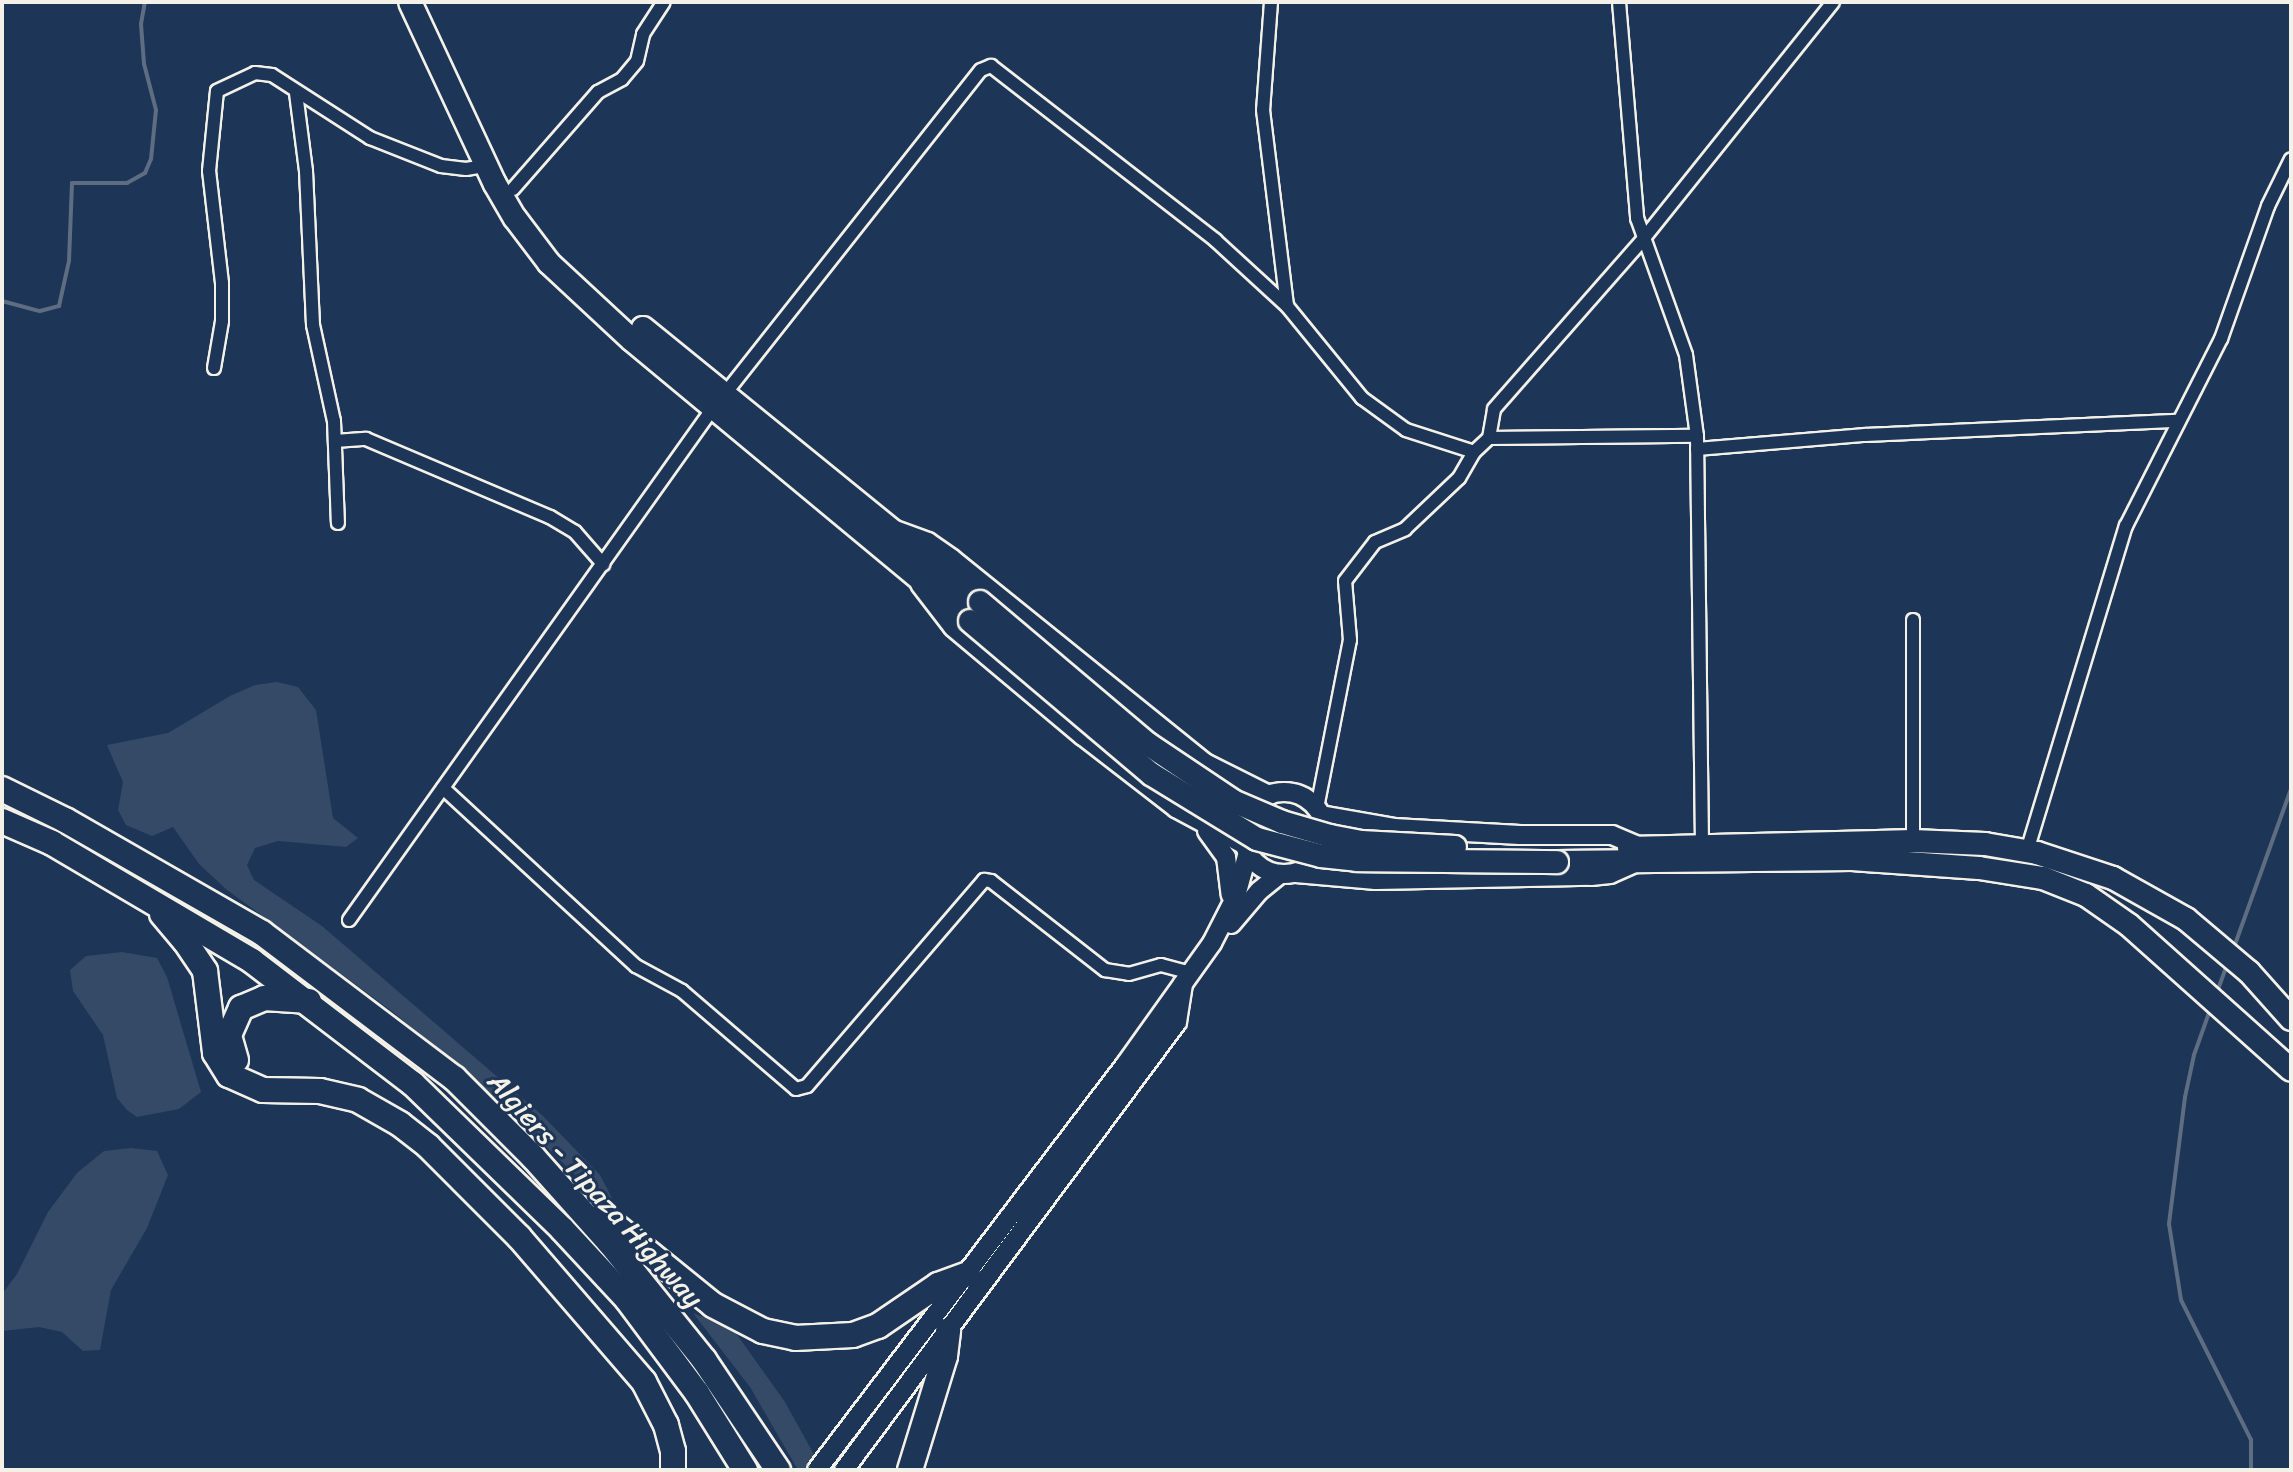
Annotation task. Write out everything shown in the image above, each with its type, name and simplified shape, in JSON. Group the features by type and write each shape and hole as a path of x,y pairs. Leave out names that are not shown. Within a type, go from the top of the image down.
{"highway":[{"path":"410,2 486,166 515,218 549,263 718,401 891,528 975,612 1164,757 1215,791 1262,815 1300,828 1361,842 1557,856 1852,859 1949,865 2026,874 2057,882 2098,902 2182,971 2291,1070"},
{"path":"425,2 513,189 538,228 574,270 919,582 975,612"},
{"name":"Algiers - Tipaza Highway","path":"2,789 65,820 262,933 454,1078 533,1157 610,1243 704,1360 778,1470"},
{"name":"Algiers - Tipaza Highway","path":"2,821 52,843 252,961 309,1001 413,1084 562,1229 627,1299 697,1393 745,1470"},
{"path":"1639,855 1702,845 1913,841 1985,844 2027,851 2076,864 2125,884 2208,936 2261,983 2291,1019"},
{"path":"147,897 185,941 205,971 215,1053 229,1075 254,1088 320,1091 358,1100 400,1124 428,1146 519,1237 644,1382 669,1435 673,1470"},
{"path":"309,1001 258,999 241,1008 229,1035 236,1059 261,1077 324,1079 361,1087 405,1111 535,1236 651,1375 667,1400 681,1434 683,1470"},
{"path":"533,1157 713,1305 763,1331 809,1339 853,1335 894,1317 938,1285 968,1274"},
{"path":"910,1470 945,1356 948,1330"}],"main road":[{"path":"891,528 928,542 952,559 1205,763 1269,795 1295,794 1319,812 1394,828 1520,835 1612,835 1639,855 1619,871 1591,876 1376,880 1288,874 1258,865 1246,849 1193,819"},
{"path":"919,582 953,627 1083,736 1193,819 1217,841 1226,857 1231,879 1226,916"},
{"path":"1212,943 1226,916 1246,849 1243,828 1249,811 1269,795"},
{"path":"817,1470 968,1274 1212,943 1259,891 1311,864 1322,850 1325,833 1319,812"},
{"path":"844,1470 1177,1022 1187,978"}],"street":[{"path":"513,189 598,92 622,79 637,61 643,34 664,2"},
{"path":"1271,2 1263,110 1287,306"},
{"path":"1619,2 1637,218 1686,355 1697,443 1702,845"},
{"path":"1319,812 1350,640 1345,581 1375,542 1405,529 1459,478 1474,452 1489,438 1494,409 1644,238 1833,2"},
{"path":"349,920 718,401 987,66 997,69 1215,240 1287,306 1362,398 1406,430 1474,452"},
{"path":"214,368 222,321 222,283 209,171 217,91 255,73 272,75 370,138 456,168 486,166"},
{"path":"296,93 306,171 313,325 332,407 338,523"},
{"path":"2027,851 2126,526 2221,339 2268,206 2291,159"},
{"path":"1489,438 1697,443 2178,421"},
{"path":"335,441 366,439 550,517 575,532 603,564"},
{"path":"1913,620 1913,841"},
{"path":"443,788 636,966 682,991 796,1089 807,1086 984,880 991,881 1105,970 1129,974 1161,965 1187,978"}],"shaded area":[{"path":"277,682 298,687 316,710 333,818 358,838 346,847 278,841 255,848 247,865 254,880 322,926 543,1116 600,1175 625,1223 496,1098 393,1012 227,890 199,864 173,827 152,836 126,825 118,810 123,782 107,745 168,733 230,696 255,685"},
{"path":"122,952 157,958 167,977 201,1092 179,1109 137,1117 127,1110 117,1098 103,1035 73,991 70,970 86,956"},
{"path":"131,1148 157,1151 168,1175 147,1228 111,1290 100,1350 83,1351 62,1332 39,1327 2,1331 2,1294 17,1274 48,1212 77,1173 104,1151"},
{"path":"693,1313 733,1329 785,1402 816,1458 809,1470 798,1470 750,1387"}],"waterway":[{"path":"2,301 40,311 59,306 69,261 72,183 127,183 145,173 151,159 156,110 144,64 141,24 145,2"},
{"path":"2233,950 2291,789"},
{"path":"2216,995 2227,965"},
{"path":"2210,1010 2194,1055 2185,1097 2169,1224 2181,1300 2251,1440 2251,1470"}]}
